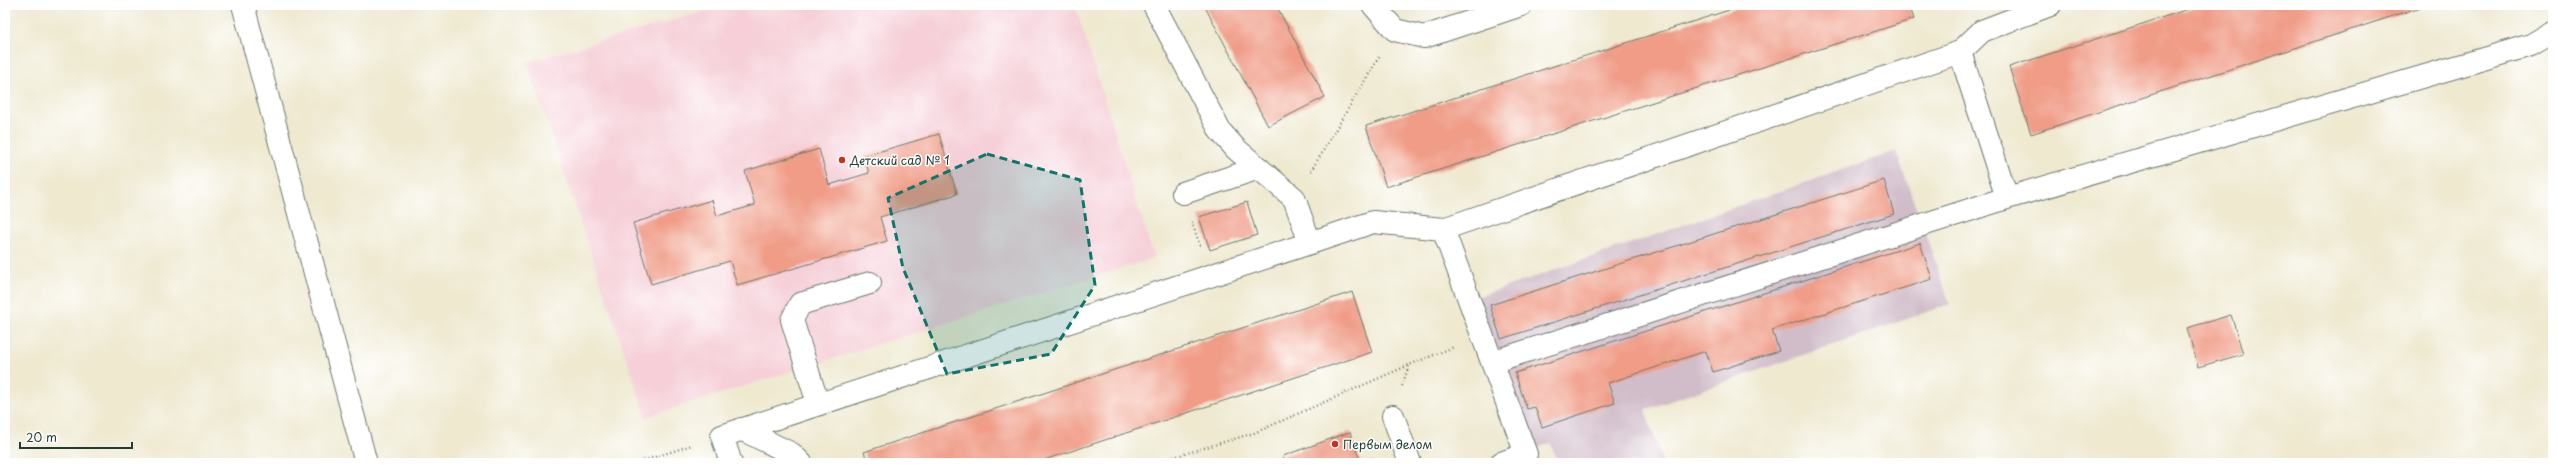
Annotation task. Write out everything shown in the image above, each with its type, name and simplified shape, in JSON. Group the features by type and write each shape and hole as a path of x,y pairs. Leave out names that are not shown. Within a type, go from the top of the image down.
{"lane":[{"path":"243,5 366,463"},
{"path":"1154,5 1220,131 1259,168 1294,198 1310,243"},
{"path":"1373,5 1395,30 1424,37 1521,5"},
{"path":"731,432 1373,222 1443,229 1960,52 2001,13 2050,5"},
{"path":"1492,362 2007,198 2531,45 2553,32"},
{"path":"1960,52 2007,198"},
{"path":"1183,193 1259,168"},
{"path":"1443,229 1526,454 1501,463"},
{"path":"818,404 792,320 800,304 870,283"},
{"path":"1393,416 1410,463"},
{"path":"731,432 731,463"},
{"path":"731,432 792,454 801,463"}],"path":[{"path":"1294,198 1395,30"},
{"path":"1183,193 1210,275"},
{"path":"1154,463 1254,433 1408,365 1482,336"},
{"path":"1393,416 1408,365"},
{"path":"636,463 731,432"}],"highlighted area":[{"path":"987,154 1080,180 1095,285 1051,354 947,374 903,268 888,198"}],"shaded area":[{"name":"Детский сад № 1","path":"727,5 1075,5 1154,258 646,417 527,62"},
{"path":"1896,151 1950,304 1645,410 1663,463 1558,463 1551,443 1530,450 1477,297"}],"building":[{"path":"1204,5 1276,5 1325,97 1268,126"},
{"path":"1745,5 1909,5 1914,19 1386,187 1366,126"},
{"path":"2201,5 2427,5 2031,134 2009,67"},
{"path":"939,134 957,194 880,217 887,241 737,285 730,261 651,284 633,223 712,200 717,216 755,205 745,171 819,149 829,185 869,173 864,156"},
{"path":"1884,180 1894,214 1501,339 1490,305"},
{"path":"1247,202 1257,235 1210,250 1199,217"},
{"path":"1920,243 1932,279 1772,330 1779,351 1713,372 1706,351 1608,383 1615,403 1542,427 1535,407 1527,409 1515,373"},
{"path":"1352,292 1372,352 1035,463 868,463 864,452"},
{"path":"2231,315 2243,354 2198,367 2187,328"},
{"name":"Первым делом","path":"1350,432 1361,463 1285,463 1283,456"}],"place":[{"name":"Детский сад № 1","path":"842,160"},
{"name":"Первым делом","path":"1335,444"}]}
